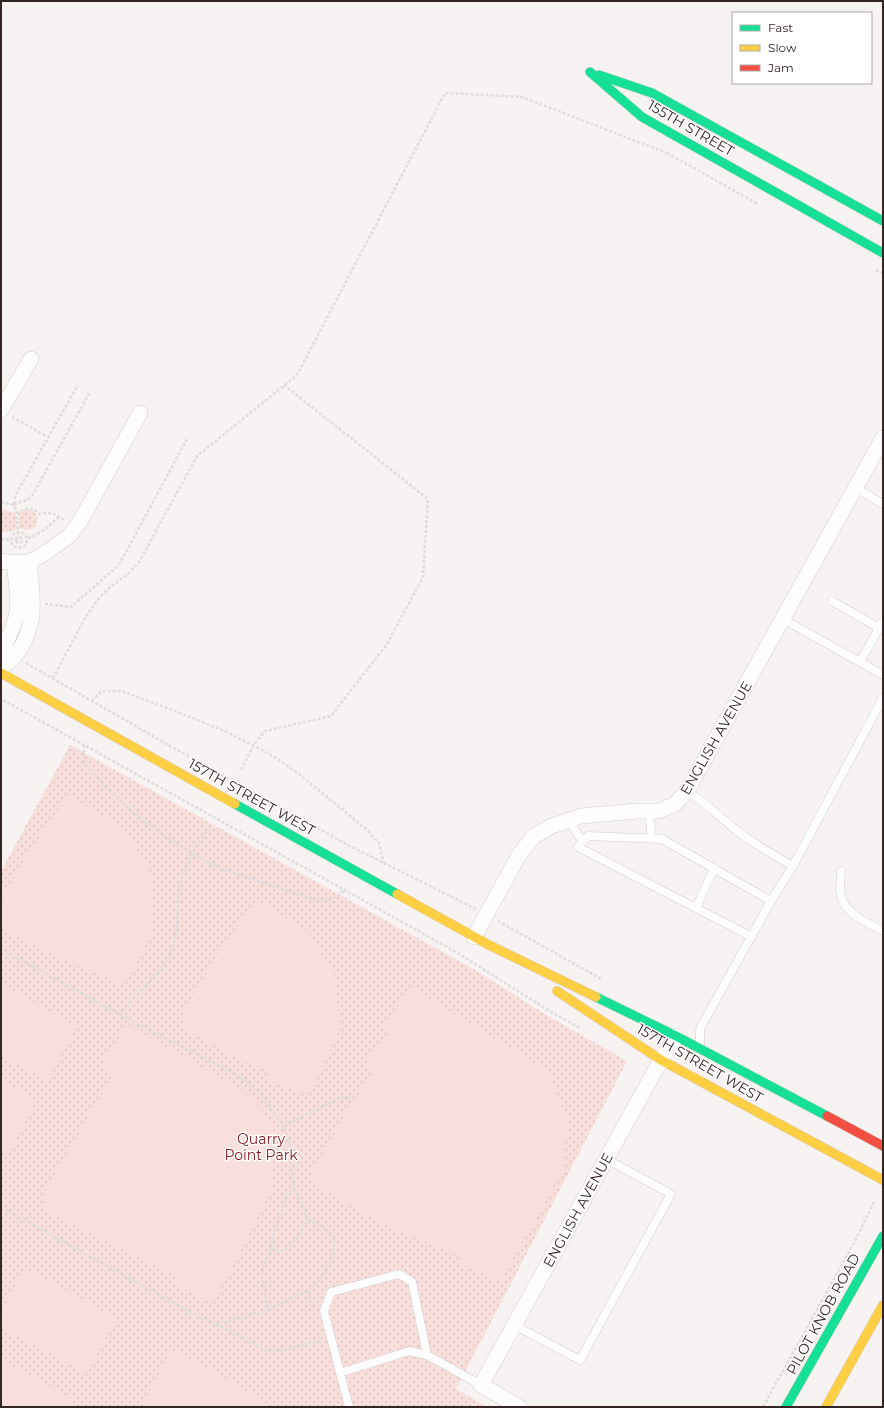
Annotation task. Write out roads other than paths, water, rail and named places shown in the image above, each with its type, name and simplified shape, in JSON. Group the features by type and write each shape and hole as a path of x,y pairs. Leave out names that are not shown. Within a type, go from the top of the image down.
{"street":[{"name":"155TH STREET","path":"883,221 652,93 590,72 642,117 883,253"},
{"path":"4,412 31,359"},
{"path":"2,652 15,623 17,607 7,562 29,562 44,554 70,536 140,412"},
{"name":"ENGLISH AVENUE","path":"474,937 519,855 534,836 552,826 581,816 637,811 659,811 675,804 687,792 883,438"},
{"path":"1,668 15,656 26,637 31,621 33,598 29,562"},
{"name":"157TH STREET WEST","path":"1,673 474,937 661,1060 883,1180"},
{"name":"157TH STREET WEST","path":"489,946 700,1048 883,1146"},
{"name":"ENGLISH AVENUE","path":"481,1386 661,1060 676,1036"},
{"name":"PILOT KNOB ROAD","path":"786,1407 883,1236"},
{"path":"826,1407 883,1305"},
{"path":"481,1386 519,1407"}],"lane":[{"path":"856,488 883,504"},
{"path":"832,601 881,624 860,662"},
{"path":"783,619 883,675"},
{"path":"700,1048 700,1032 702,1025 771,901 793,866 883,698"},
{"path":"687,792 703,801 736,830 793,866"},
{"path":"649,811 652,838"},
{"path":"569,820 582,841"},
{"path":"752,937 578,847 588,836 662,839 771,901"},
{"path":"696,908 714,868"},
{"path":"841,871 840,891 847,908 856,916 883,931"},
{"path":"514,1325 580,1360 672,1194 606,1160"},
{"path":"349,1407 324,1311 331,1292 399,1274 412,1282 427,1355"},
{"path":"340,1373 409,1351 427,1355 481,1386"}],"park label":[{"name":"Quarry Point Park","path":"261,1148"}]}
